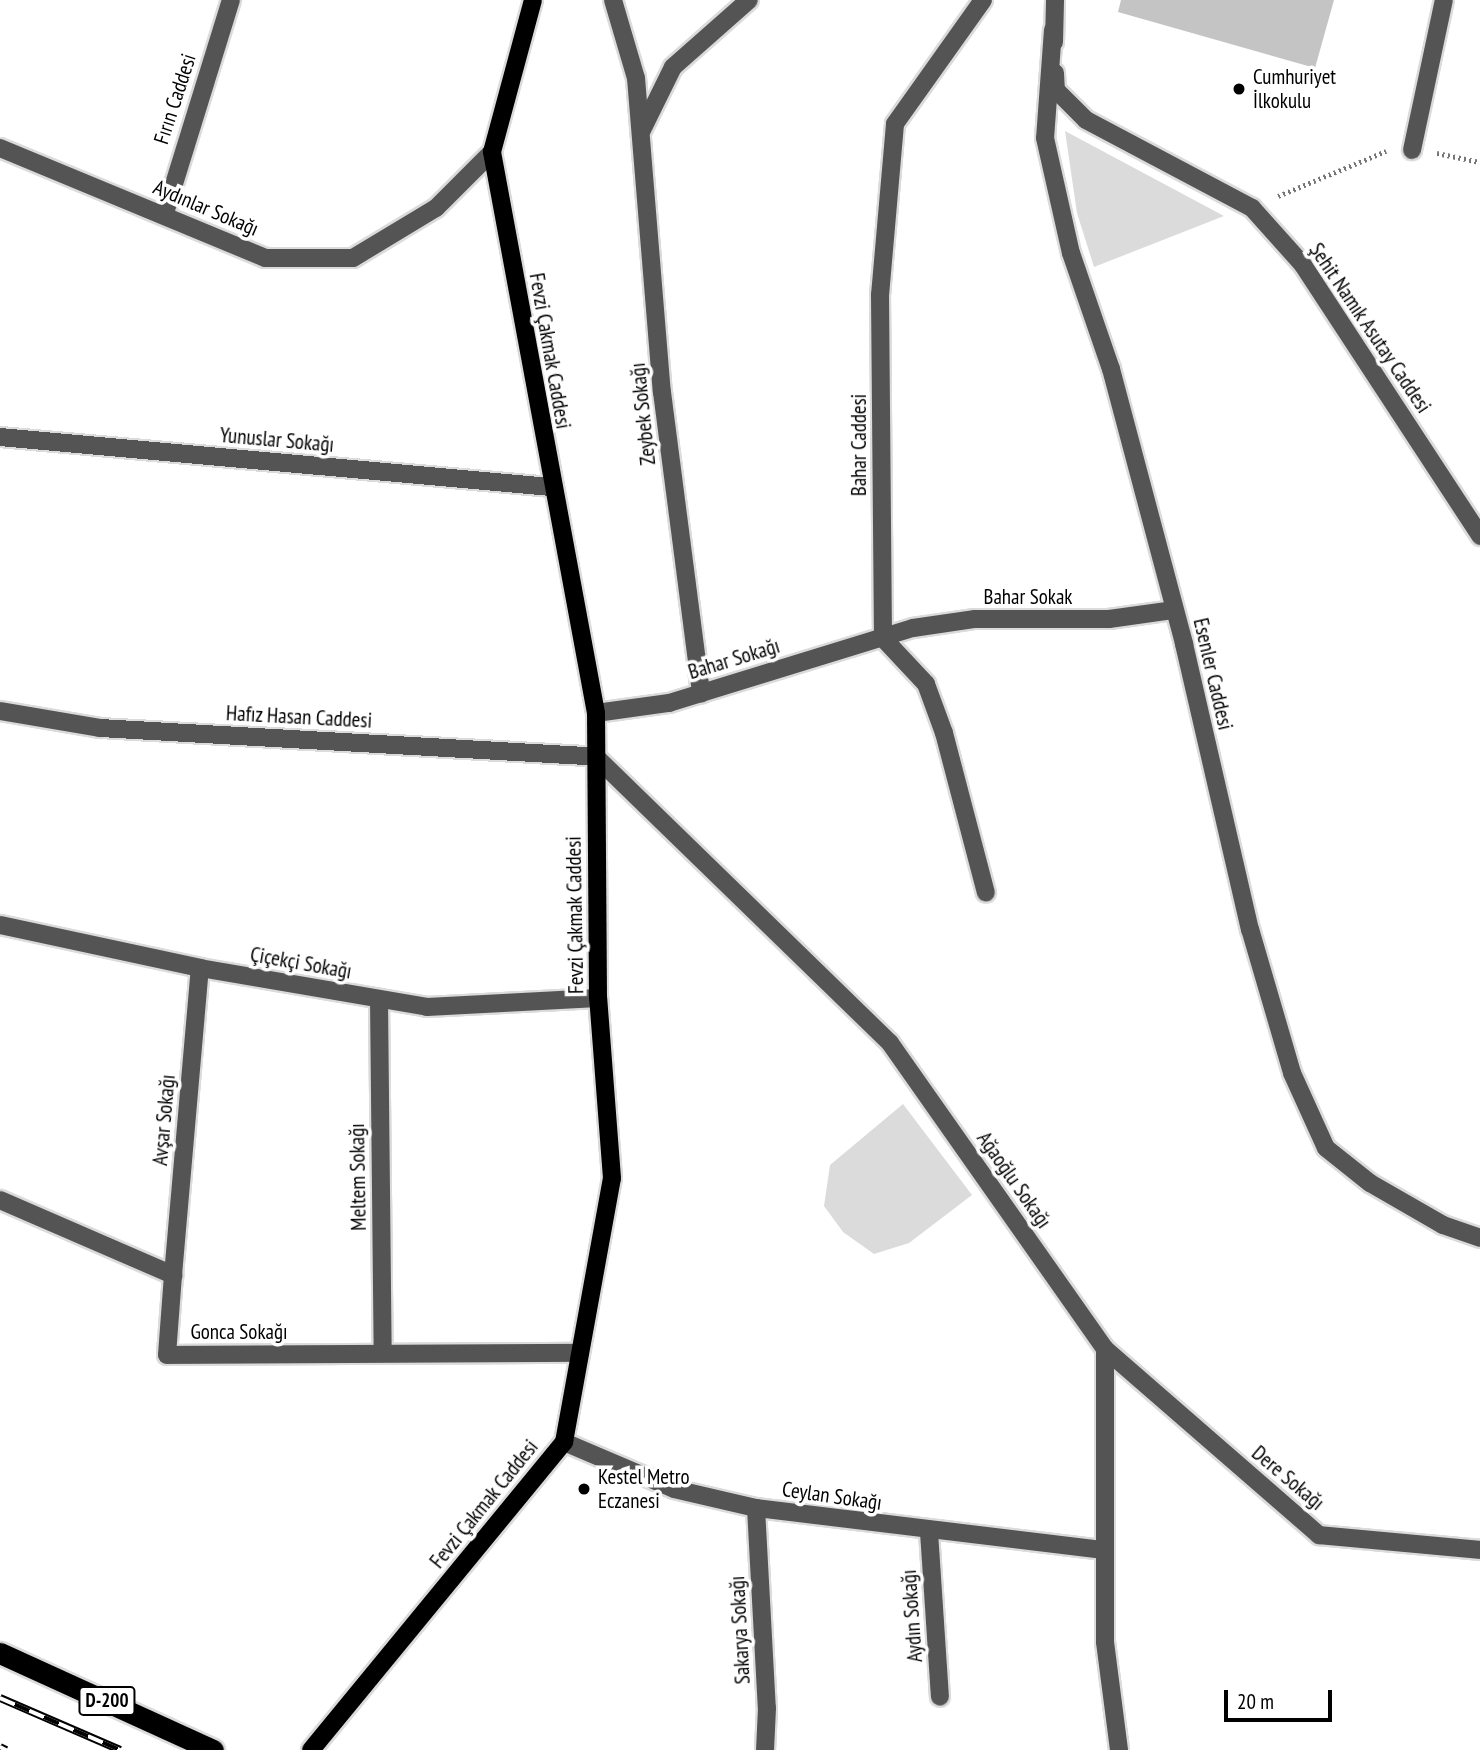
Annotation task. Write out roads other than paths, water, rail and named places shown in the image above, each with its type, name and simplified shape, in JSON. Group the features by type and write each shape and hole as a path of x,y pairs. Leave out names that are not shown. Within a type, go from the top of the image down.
{"highway":[{"name":"D-200","path":"0,1653 213,1750"}],"main road":[{"name":"Fevzi Çakmak Caddesi","path":"311,1750 564,1442 612,1178 598,998 596,713 551,487 492,152 533,0"}],"street":[{"name":"Fırın Caddesi","path":"164,213 231,0"},
{"name":"Zeybek Sokağı","path":"613,0 636,78 662,392 701,693"},
{"path":"642,130 673,67 749,0"},
{"name":"Bahar Caddesi","path":"883,638 880,295 895,124 983,0"},
{"name":"Şehit Namık Asutay Caddesi","path":"1055,0 1053,30 1056,90 1086,120 1252,208 1303,265 1480,536"},
{"path":"1412,150 1444,0"},
{"name":"Esenler Caddesi","path":"1053,30 1045,138 1071,253 1111,369 1174,610 1250,929 1292,1073 1326,1148 1370,1184 1443,1225 1480,1238"},
{"name":"Aydınlar Sokağı","path":"0,148 164,213 265,258 353,258 436,208 492,152"},
{"name":"Yunuslar Sokağı","path":"0,437 551,487"},
{"name":"Bahar Sokak","path":"883,638 975,619 1109,618 1174,610"},
{"path":"883,638 926,684 944,733 986,893"},
{"name":"Bahar Sokağı","path":"596,713 669,703 883,638"},
{"name":"Hafız Hasan Caddesi","path":"0,711 100,728 596,757"},
{"name":"Ağaoğlu Sokağı","path":"596,757 890,1042 1105,1349"},
{"name":"Çiçekçi Sokağı","path":"0,925 200,968 427,1007 598,998"},
{"name":"Avşar Sokağı","path":"173,1275 200,968"},
{"name":"Meltem Sokağı","path":"379,1000 383,1353"},
{"path":"0,1200 173,1275"},
{"name":"Gonca Sokağı","path":"173,1275 167,1355 580,1353"},
{"path":"1105,1349 1105,1642 1119,1750"},
{"name":"Dere Sokağı","path":"1105,1349 1319,1535 1480,1550"},
{"name":"Ceylan Sokağı","path":"564,1442 674,1489 756,1508 929,1532 1104,1550"},
{"name":"Sakarya Sokağı","path":"756,1508 768,1708 765,1750"},
{"name":"Aydın Sokağı","path":"929,1532 940,1697"}],"railway":[{"path":"0,1698 120,1750"},
{"path":"0,1747 6,1750"}],"place":[{"name":"Cumhuriyet İlkokulu","path":"1239,89"},
{"name":"Kestel Metro Eczanesi","path":"584,1489"}]}
